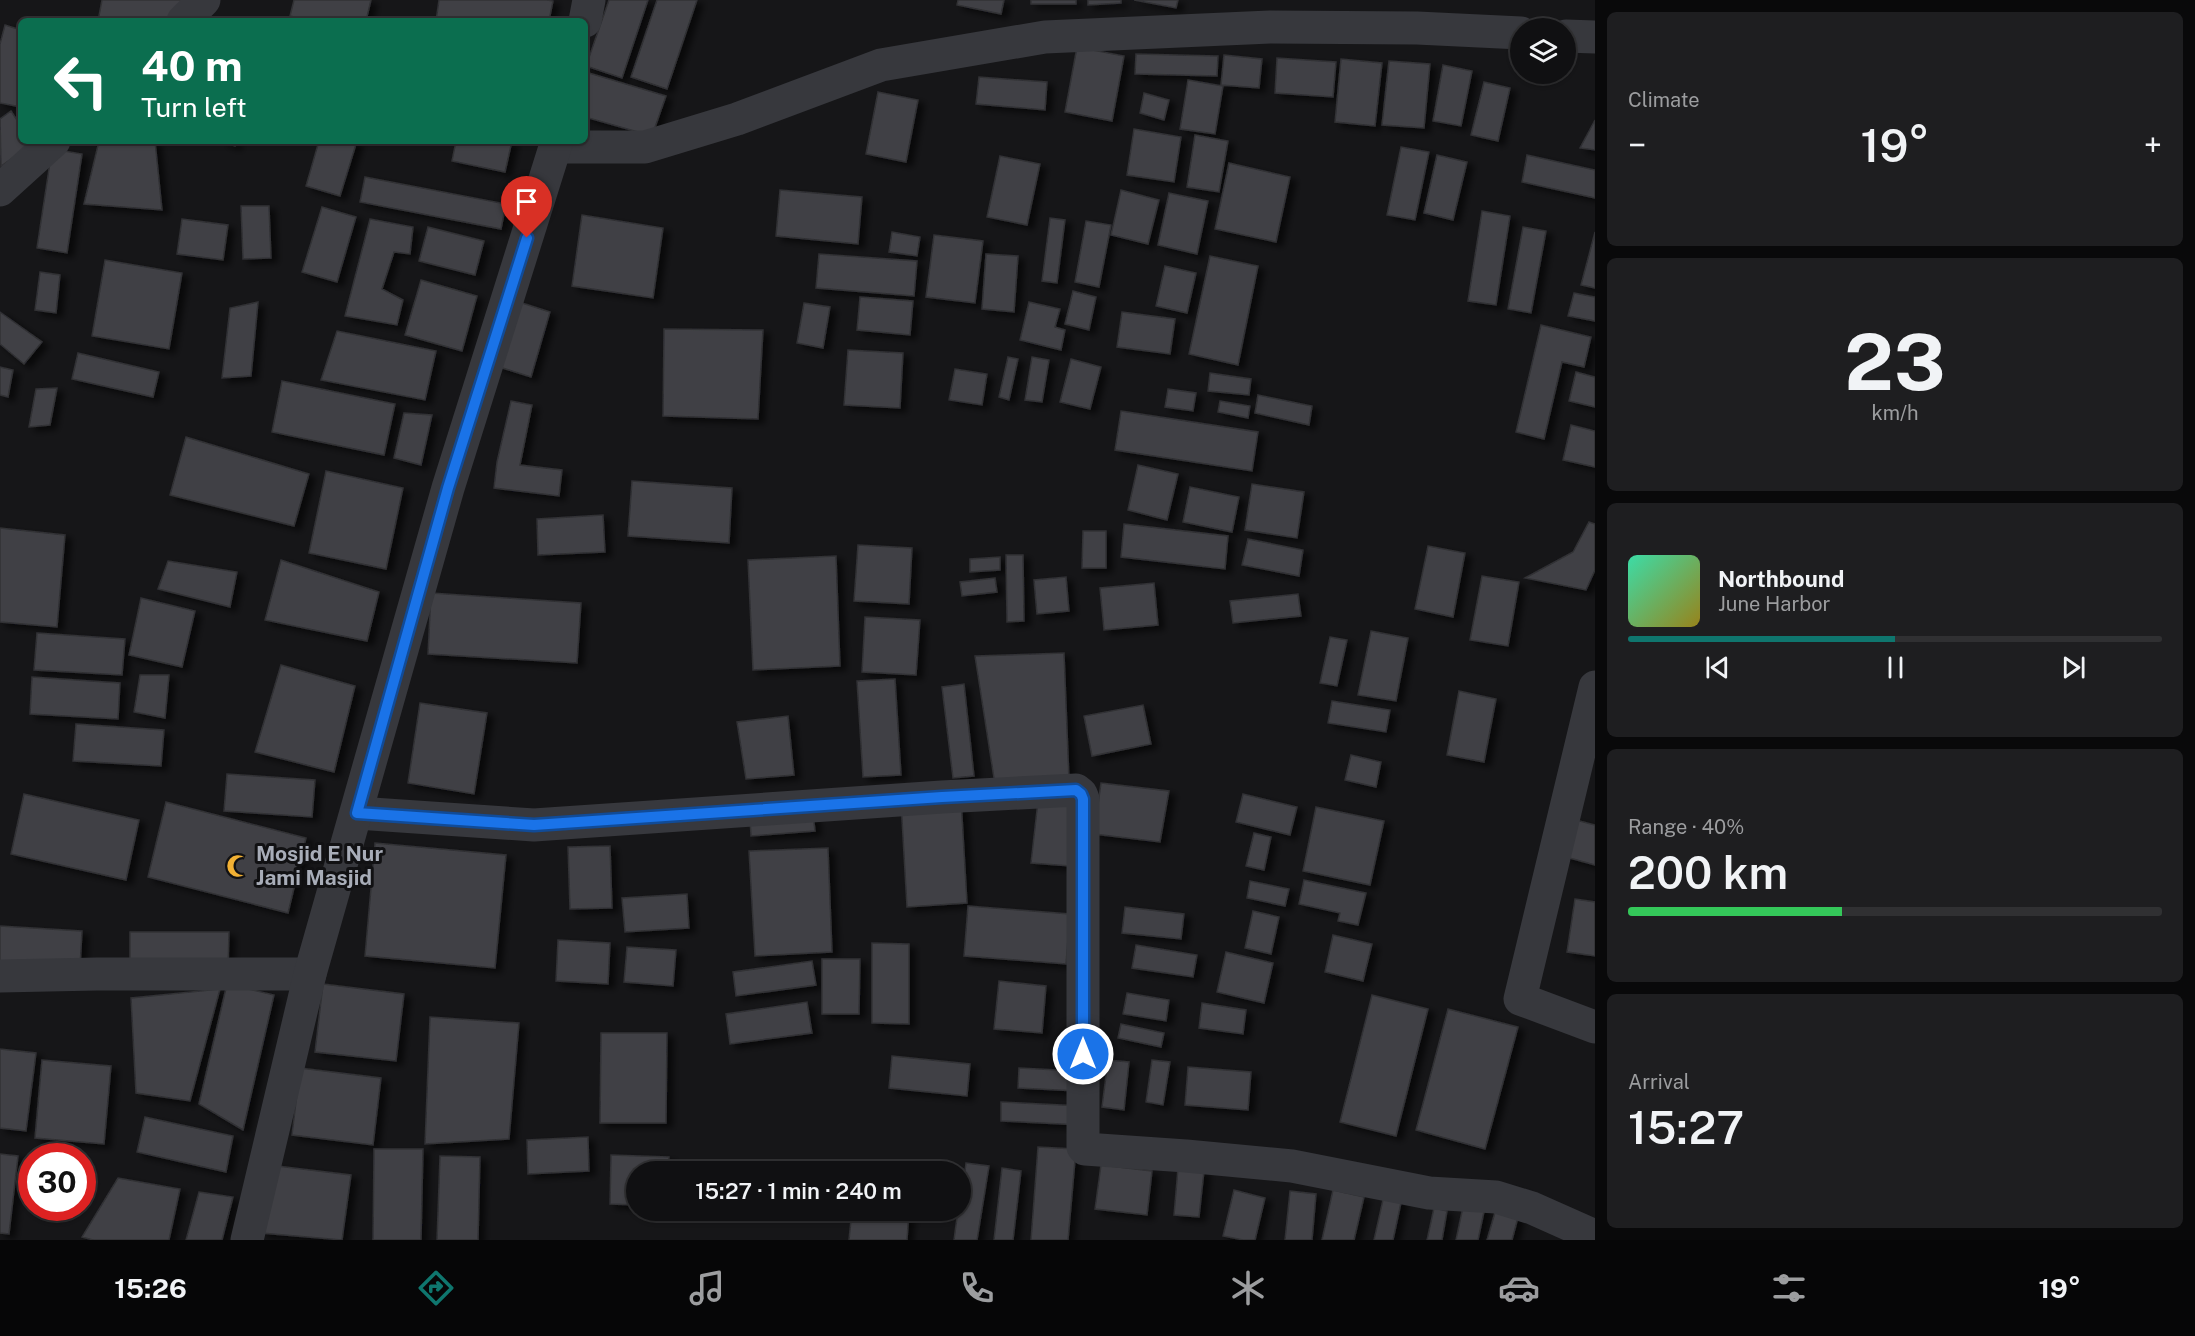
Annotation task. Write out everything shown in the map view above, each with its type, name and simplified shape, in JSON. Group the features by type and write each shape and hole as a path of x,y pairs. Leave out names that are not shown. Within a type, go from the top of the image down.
{"street":[{"path":"186,18 204,0"},
{"path":"586,18 589,0"},
{"path":"247,1240 310,974 448,488 557,144 645,147 737,120 882,65 1045,37 1270,27 1417,28 1510,32"},
{"path":"1576,36 1595,37"},
{"path":"0,190 51,144"},
{"path":"1595,687 1520,999 1595,1027"},
{"path":"357,813 534,825 930,797 1076,790 1083,799 1083,1147 1085,1149 1292,1167 1429,1193 1496,1197 1532,1208 1595,1236"},
{"path":"0,976 310,974"}],"building":[{"path":"102,0 189,0 168,18 99,18"},
{"path":"294,0 371,0 367,18 290,16"},
{"path":"439,0 553,1 550,18 436,18"},
{"path":"609,0 648,0 622,78 588,67 588,60"},
{"path":"657,0 697,0 667,89 631,77"},
{"path":"958,0 1004,0 1001,14 957,5"},
{"path":"1031,0 1076,0 1076,4 1031,4"},
{"path":"1088,0 1121,0 1121,3 1088,5"},
{"path":"1134,0 1178,0 1176,8"},
{"path":"5,25 18,29 18,106 0,103 0,44"},
{"path":"1077,47 1124,56 1112,121 1065,112"},
{"path":"1136,54 1218,56 1217,76 1135,74"},
{"path":"1224,55 1262,59 1259,88 1221,85"},
{"path":"1277,58 1336,62 1333,97 1275,93"},
{"path":"1341,59 1382,63 1375,126 1335,122"},
{"path":"1389,61 1430,64 1424,128 1382,125"},
{"path":"1443,65 1472,71 1461,126 1433,121"},
{"path":"589,73 666,96 652,136 588,118"},
{"path":"979,77 1047,82 1045,110 976,104"},
{"path":"1188,80 1223,86 1215,134 1180,129"},
{"path":"1484,82 1510,88 1498,141 1471,135"},
{"path":"878,92 918,100 906,162 866,154"},
{"path":"1144,93 1169,100 1164,120 1140,113"},
{"path":"11,111 18,122 18,144 33,144 1,166 0,119"},
{"path":"1595,120 1595,150 1580,148"},
{"path":"1134,129 1181,137 1174,182 1127,175"},
{"path":"1195,135 1228,141 1219,192 1187,187"},
{"path":"98,144 155,144 162,210 84,204"},
{"path":"318,144 356,144 340,196 306,186"},
{"path":"455,144 511,144 505,172 452,161"},
{"path":"1401,147 1429,152 1415,220 1387,215"},
{"path":"52,149 82,154 67,253 37,248"},
{"path":"1437,155 1467,162 1453,220 1424,213"},
{"path":"1527,155 1595,170 1595,198 1522,182"},
{"path":"1000,156 1040,164 1027,225 987,217"},
{"path":"1229,163 1290,177 1276,242 1215,229"},
{"path":"365,177 506,204 501,229 360,202"},
{"path":"780,190 862,197 858,244 776,236"},
{"path":"1121,190 1159,200 1148,244 1111,235"},
{"path":"1169,193 1208,201 1197,254 1158,245"},
{"path":"241,206 269,206 271,258 243,259"},
{"path":"322,207 356,217 337,282 302,272"},
{"path":"1482,211 1510,216 1496,305 1468,301"},
{"path":"582,215 663,228 653,298 572,286"},
{"path":"1050,218 1065,220 1057,283 1042,281"},
{"path":"182,219 228,225 223,260 177,254"},
{"path":"370,219 413,227 410,254 394,252 382,289 403,300 397,325 345,316"},
{"path":"1086,221 1111,225 1099,287 1075,282"},
{"path":"428,227 484,241 475,275 419,261"},
{"path":"1523,227 1546,231 1531,313 1508,309"},
{"path":"892,232 920,237 917,256 889,252"},
{"path":"1595,232 1595,288 1581,285"},
{"path":"934,235 983,241 975,303 926,297"},
{"path":"819,254 917,261 914,296 816,288"},
{"path":"986,254 1018,256 1014,312 982,309"},
{"path":"1210,256 1258,266 1238,365 1189,354"},
{"path":"105,260 182,273 169,349 92,336"},
{"path":"1165,266 1196,273 1187,313 1156,306"},
{"path":"40,272 60,275 56,313 35,310"},
{"path":"421,280 477,296 462,351 405,335"},
{"path":"1073,291 1096,297 1089,330 1065,324"},
{"path":"1574,293 1595,297 1595,321 1568,316"},
{"path":"860,297 913,301 910,335 857,330"},
{"path":"516,301 550,312 531,377 496,366"},
{"path":"258,302 251,376 222,378 230,308"},
{"path":"1029,302 1060,309 1055,327 1065,330 1061,350 1020,340"},
{"path":"804,303 830,307 823,348 797,343"},
{"path":"0,312 42,342 24,364 0,344"},
{"path":"1122,312 1175,319 1170,354 1117,347"},
{"path":"1541,325 1591,337 1584,367 1562,362 1544,439 1516,432"},
{"path":"664,329 763,330 758,419 663,416"},
{"path":"337,331 436,351 425,400 321,380"},
{"path":"848,350 903,353 900,408 844,405"},
{"path":"78,353 159,372 153,397 72,379"},
{"path":"1008,357 1018,359 1009,400 999,397"},
{"path":"1032,357 1049,360 1042,402 1025,400"},
{"path":"1071,359 1101,367 1090,409 1060,402"},
{"path":"0,367 13,370 8,397 0,395"},
{"path":"955,369 987,374 982,405 949,400"},
{"path":"1576,372 1595,377 1595,407 1569,401"},
{"path":"1210,373 1251,379 1249,395 1208,391"},
{"path":"282,381 395,404 384,455 272,432"},
{"path":"57,388 50,425 29,427 36,389"},
{"path":"1168,389 1196,393 1193,411 1165,407"},
{"path":"1258,395 1312,406 1309,425 1255,413"},
{"path":"511,401 532,405 520,465 562,470 559,496 494,488 497,462"},
{"path":"1220,401 1250,406 1248,418 1218,412"},
{"path":"1121,411 1258,432 1252,471 1115,450"},
{"path":"404,413 432,415 421,465 394,458"},
{"path":"1571,425 1595,431 1595,467 1563,460"},
{"path":"186,437 309,474 294,526 170,495"},
{"path":"1138,465 1178,474 1167,520 1128,510"},
{"path":"326,471 403,488 386,569 309,553"},
{"path":"632,481 732,488 729,543 628,536"},
{"path":"1252,484 1304,492 1297,538 1245,530"},
{"path":"1190,487 1239,497 1232,532 1183,522"},
{"path":"603,515 605,552 538,555 537,519"},
{"path":"1589,522 1595,524 1595,570 1586,590 1525,578 1573,552"},
{"path":"1124,524 1228,536 1225,569 1121,557"},
{"path":"0,528 65,535 57,627 0,622"},
{"path":"1083,531 1106,531 1106,568 1082,568"},
{"path":"1248,539 1303,550 1299,576 1242,565"},
{"path":"858,545 912,548 909,604 854,601"},
{"path":"1428,546 1465,553 1453,617 1415,609"},
{"path":"1006,555 1023,555 1024,621 1007,622"},
{"path":"836,556 840,666 753,670 748,560"},
{"path":"1000,557 1000,570 970,572 970,559"},
{"path":"281,560 379,592 367,641 265,620"},
{"path":"168,561 237,572 230,607 158,589"},
{"path":"1482,576 1519,582 1508,646 1470,640"},
{"path":"1066,577 1069,611 1037,614 1034,580"},
{"path":"995,578 997,592 962,596 960,582"},
{"path":"1154,583 1158,625 1104,630 1100,588"},
{"path":"431,593 581,603 577,663 428,654"},
{"path":"1298,594 1301,616 1233,623 1230,601"},
{"path":"141,598 195,611 182,667 129,655"},
{"path":"865,617 920,620 916,675 862,672"},
{"path":"1371,631 1408,638 1396,701 1358,695"},
{"path":"37,633 125,639 122,675 34,670"},
{"path":"1330,637 1347,640 1337,686 1320,683"},
{"path":"1064,653 1069,780 996,791 975,656"},
{"path":"281,665 355,686 334,772 255,752"},
{"path":"140,675 169,675 165,718 134,712"},
{"path":"32,677 120,683 118,719 30,714"},
{"path":"895,679 901,775 863,777 857,681"},
{"path":"964,684 974,776 953,778 942,687"},
{"path":"1459,691 1496,699 1484,762 1447,755"},
{"path":"1332,701 1390,710 1386,732 1328,723"},
{"path":"420,703 487,713 474,794 408,783"},
{"path":"1143,705 1151,744 1092,756 1084,716"},
{"path":"788,716 794,775 746,779 737,722"},
{"path":"76,724 164,730 161,766 73,761"},
{"path":"1351,755 1381,762 1376,787 1345,780"},
{"path":"227,774 315,780 312,817 224,811"},
{"path":"1101,783 1169,791 1160,842 1094,834"},
{"path":"24,794 139,820 126,880 11,854"},
{"path":"1243,794 1297,807 1290,835 1236,822"},
{"path":"961,799 967,903 907,907 901,802"},
{"path":"1038,801 1076,805 1070,866 1031,863"},
{"path":"166,802 306,838 288,913 148,877"},
{"path":"1316,807 1384,821 1370,885 1303,871"},
{"path":"813,814 815,831 751,836 750,819"},
{"path":"1572,819 1595,825 1595,865 1562,856"},
{"path":"1254,833 1271,837 1264,870 1246,866"},
{"path":"375,843 506,855 495,968 365,956"},
{"path":"610,846 612,908 570,909 568,847"},
{"path":"828,848 832,952 755,956 749,851"},
{"path":"1304,880 1366,893 1358,925 1338,921 1340,913 1299,904"},
{"path":"1250,881 1289,889 1285,906 1247,898"},
{"path":"687,894 689,928 625,932 622,898"},
{"path":"1575,899 1595,902 1595,956 1567,952"},
{"path":"968,906 1070,914 1066,964 964,956"},
{"path":"1125,907 1184,914 1181,939 1122,933"},
{"path":"1253,911 1279,917 1271,954 1245,948"},
{"path":"0,926 82,931 80,968 0,963"},
{"path":"130,932 229,932 228,969 130,968"},
{"path":"1333,935 1372,944 1363,981 1325,972"},
{"path":"558,940 610,943 608,984 556,981"},
{"path":"872,943 909,944 909,1024 872,1023"},
{"path":"1136,945 1197,955 1193,977 1132,968"},
{"path":"627,947 676,950 673,986 624,982"},
{"path":"1226,952 1273,963 1264,1003 1217,992"},
{"path":"822,959 860,959 859,1014 822,1014"},
{"path":"812,961 816,985 736,996 733,972"},
{"path":"999,981 1046,986 1042,1033 994,1029"},
{"path":"227,984 274,995 243,1130 199,1104"},
{"path":"323,984 404,994 396,1061 315,1052"},
{"path":"220,989 190,1101 136,1093 131,998"},
{"path":"1127,993 1169,1000 1166,1021 1123,1014"},
{"path":"1372,995 1428,1009 1396,1136 1340,1122"},
{"path":"807,1002 812,1033 730,1044 726,1014"},
{"path":"1202,1003 1246,1010 1243,1034 1199,1028"},
{"path":"1448,1009 1518,1027 1485,1149 1416,1130"},
{"path":"430,1017 519,1023 509,1139 425,1144"},
{"path":"1121,1024 1164,1033 1161,1047 1118,1038"},
{"path":"601,1033 667,1033 666,1123 600,1123"},
{"path":"0,1049 36,1053 26,1131 0,1128"},
{"path":"892,1056 970,1064 967,1096 889,1088"},
{"path":"42,1060 111,1066 104,1144 35,1138"},
{"path":"1108,1060 1129,1062 1124,1110 1102,1107"},
{"path":"1152,1060 1170,1062 1163,1105 1146,1102"},
{"path":"1188,1067 1251,1072 1248,1110 1185,1105"},
{"path":"300,1068 381,1078 373,1145 292,1135"},
{"path":"1019,1068 1078,1071 1077,1091 1018,1088"},
{"path":"1001,1102 1082,1106 1081,1125 1001,1121"},
{"path":"145,1117 233,1136 226,1172 137,1152"},
{"path":"588,1137 589,1171 528,1174 527,1140"},
{"path":"1038,1147 1076,1149 1068,1240 1031,1240"},
{"path":"374,1149 423,1149 421,1240 373,1240"},
{"path":"0,1154 18,1156 9,1234 0,1233"},
{"path":"611,1155 669,1157 669,1161 626,1161 626,1205 610,1204"},
{"path":"440,1156 480,1157 478,1240 437,1240"},
{"path":"971,1164 989,1166 977,1240 954,1240 957,1221 971,1221"},
{"path":"269,1165 351,1175 342,1240 261,1233"},
{"path":"1101,1165 1152,1171 1147,1215 1095,1209"},
{"path":"1002,1168 1021,1171 1013,1240 994,1240"},
{"path":"1178,1168 1204,1171 1199,1217 1174,1215"},
{"path":"118,1178 180,1189 169,1240 93,1240 82,1237 92,1221 96,1221 96,1214"},
{"path":"1468,1183 1489,1188 1478,1240 1456,1240"},
{"path":"1503,1185 1525,1191 1512,1240 1487,1240"},
{"path":"1234,1190 1265,1198 1255,1240 1223,1236"},
{"path":"1333,1190 1364,1197 1354,1240 1322,1240"},
{"path":"1290,1191 1316,1194 1312,1240 1285,1240"},
{"path":"199,1192 233,1197 222,1240 186,1240"},
{"path":"1384,1195 1402,1198 1393,1240 1374,1240"},
{"path":"1434,1208 1447,1211 1442,1240 1427,1240"},
{"path":"851,1221 908,1221 907,1240 849,1240"}],"place":[{"name":"Mosjid E Nur Jami Masjid","path":"238,866"}],"route":[{"path":"527,238 448,488 357,813 534,825 1076,790 1083,799 1083,1054"}]}
